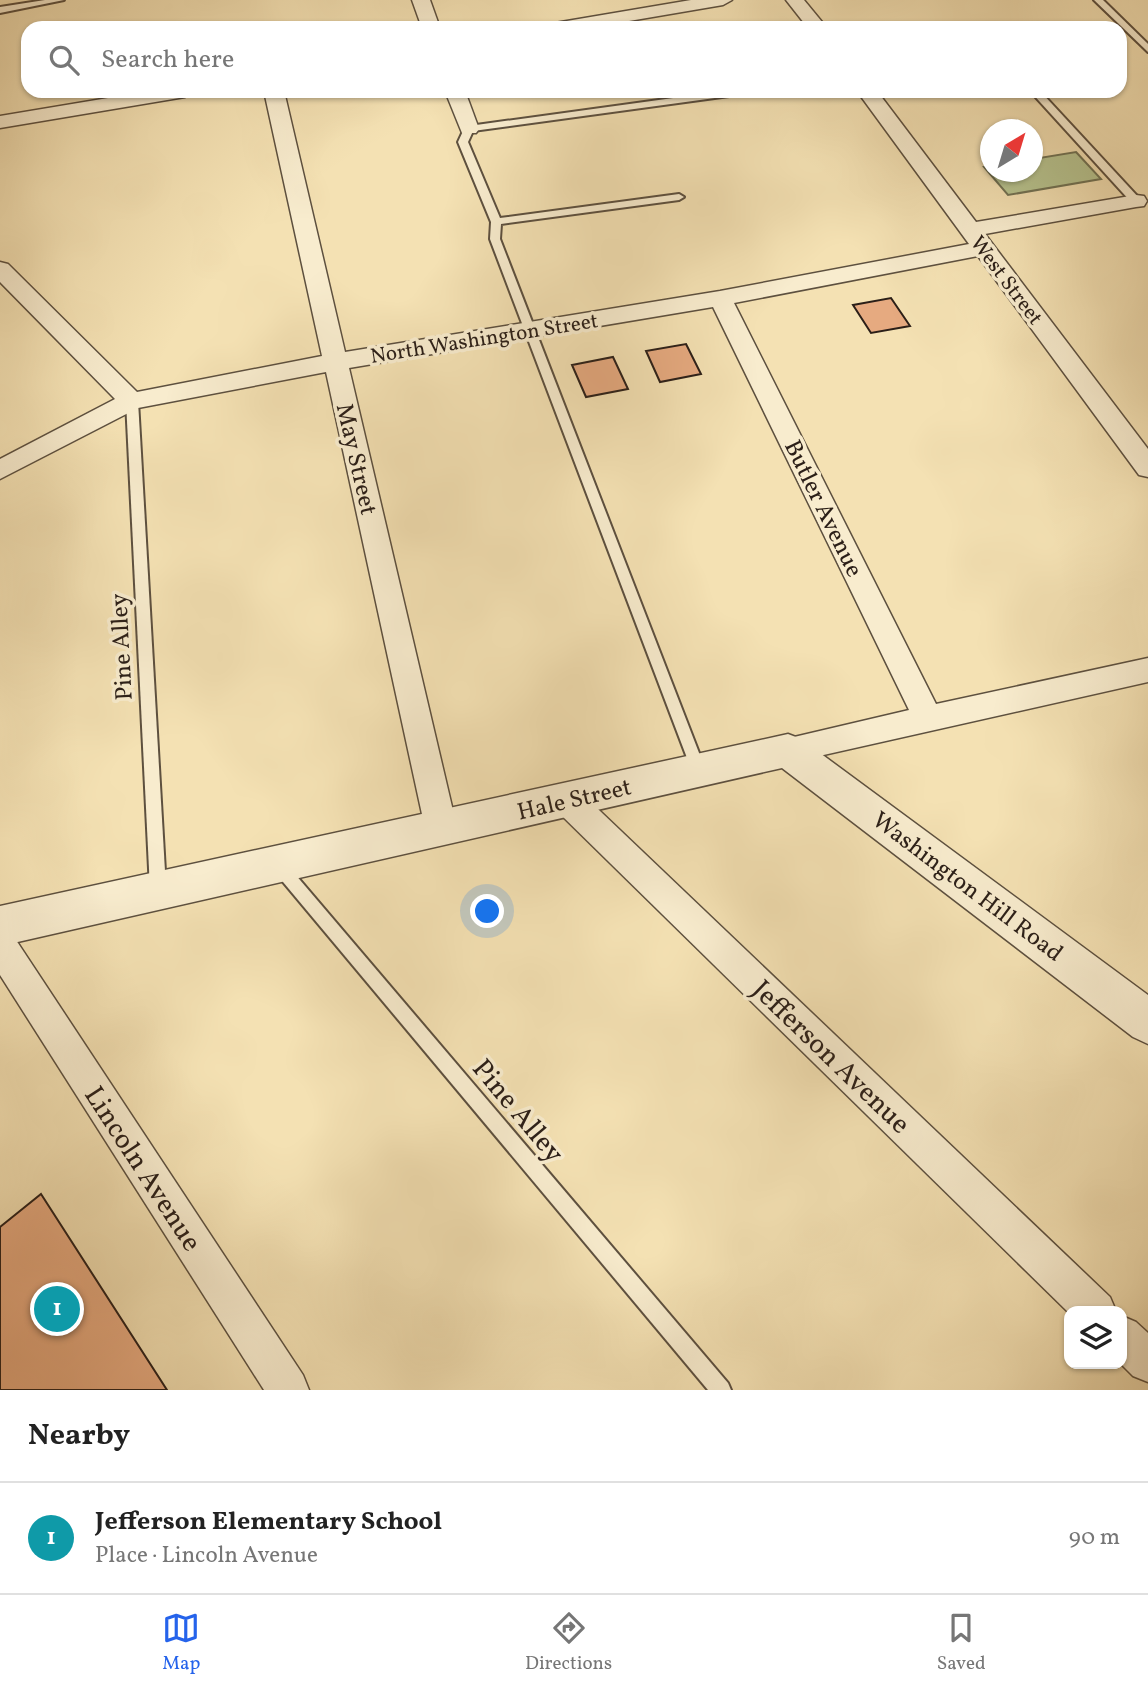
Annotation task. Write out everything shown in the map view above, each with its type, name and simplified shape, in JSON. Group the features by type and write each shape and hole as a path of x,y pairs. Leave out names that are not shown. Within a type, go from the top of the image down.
{"street":[{"path":"421,0 428,21"},
{"path":"597,21 723,0"},
{"path":"795,0 812,21"},
{"path":"0,122 143,98"},
{"name":"May Street","path":"276,98 441,828"},
{"path":"458,98 469,129"},
{"name":"West Street","path":"872,98 1148,468"},
{"name":"North Washington Street","path":"0,470 132,401 335,362 720,299 1136,201"},
{"path":"0,270 132,401"},
{"name":"Butler Avenue","path":"720,299 928,719"},
{"name":"Hale Street","path":"0,926 1148,670"},
{"name":"Washington Hill Road","path":"788,750 1148,1022"},
{"name":"Jefferson Avenue","path":"568,801 1091,1306"},
{"name":"Lincoln Avenue","path":"0,945 288,1390"},
{"path":"1127,1341 1148,1361"}],"lane":[{"path":"0,9 60,0"},
{"path":"1098,0 1119,21"},
{"path":"1127,28 1148,49"},
{"path":"693,98 469,129 463,142 496,222 495,239 699,771"},
{"path":"1041,98 1136,201"},
{"path":"496,222 679,197"},
{"name":"Pine Alley","path":"132,401 158,891"},
{"name":"Pine Alley","path":"278,864 721,1390"}],"green space":[{"path":"1076,152 1101,179 1008,195 997,182 1043,182 1043,157"}],"building":[{"path":"891,298 910,326 871,333 853,305"},
{"path":"686,344 701,374 660,382 646,351"},
{"path":"613,357 628,389 586,397 572,365"},
{"path":"41,1194 167,1390 0,1390 0,1227"}],"place":[{"name":"Jefferson Elementary School","path":"57,1309"}]}
